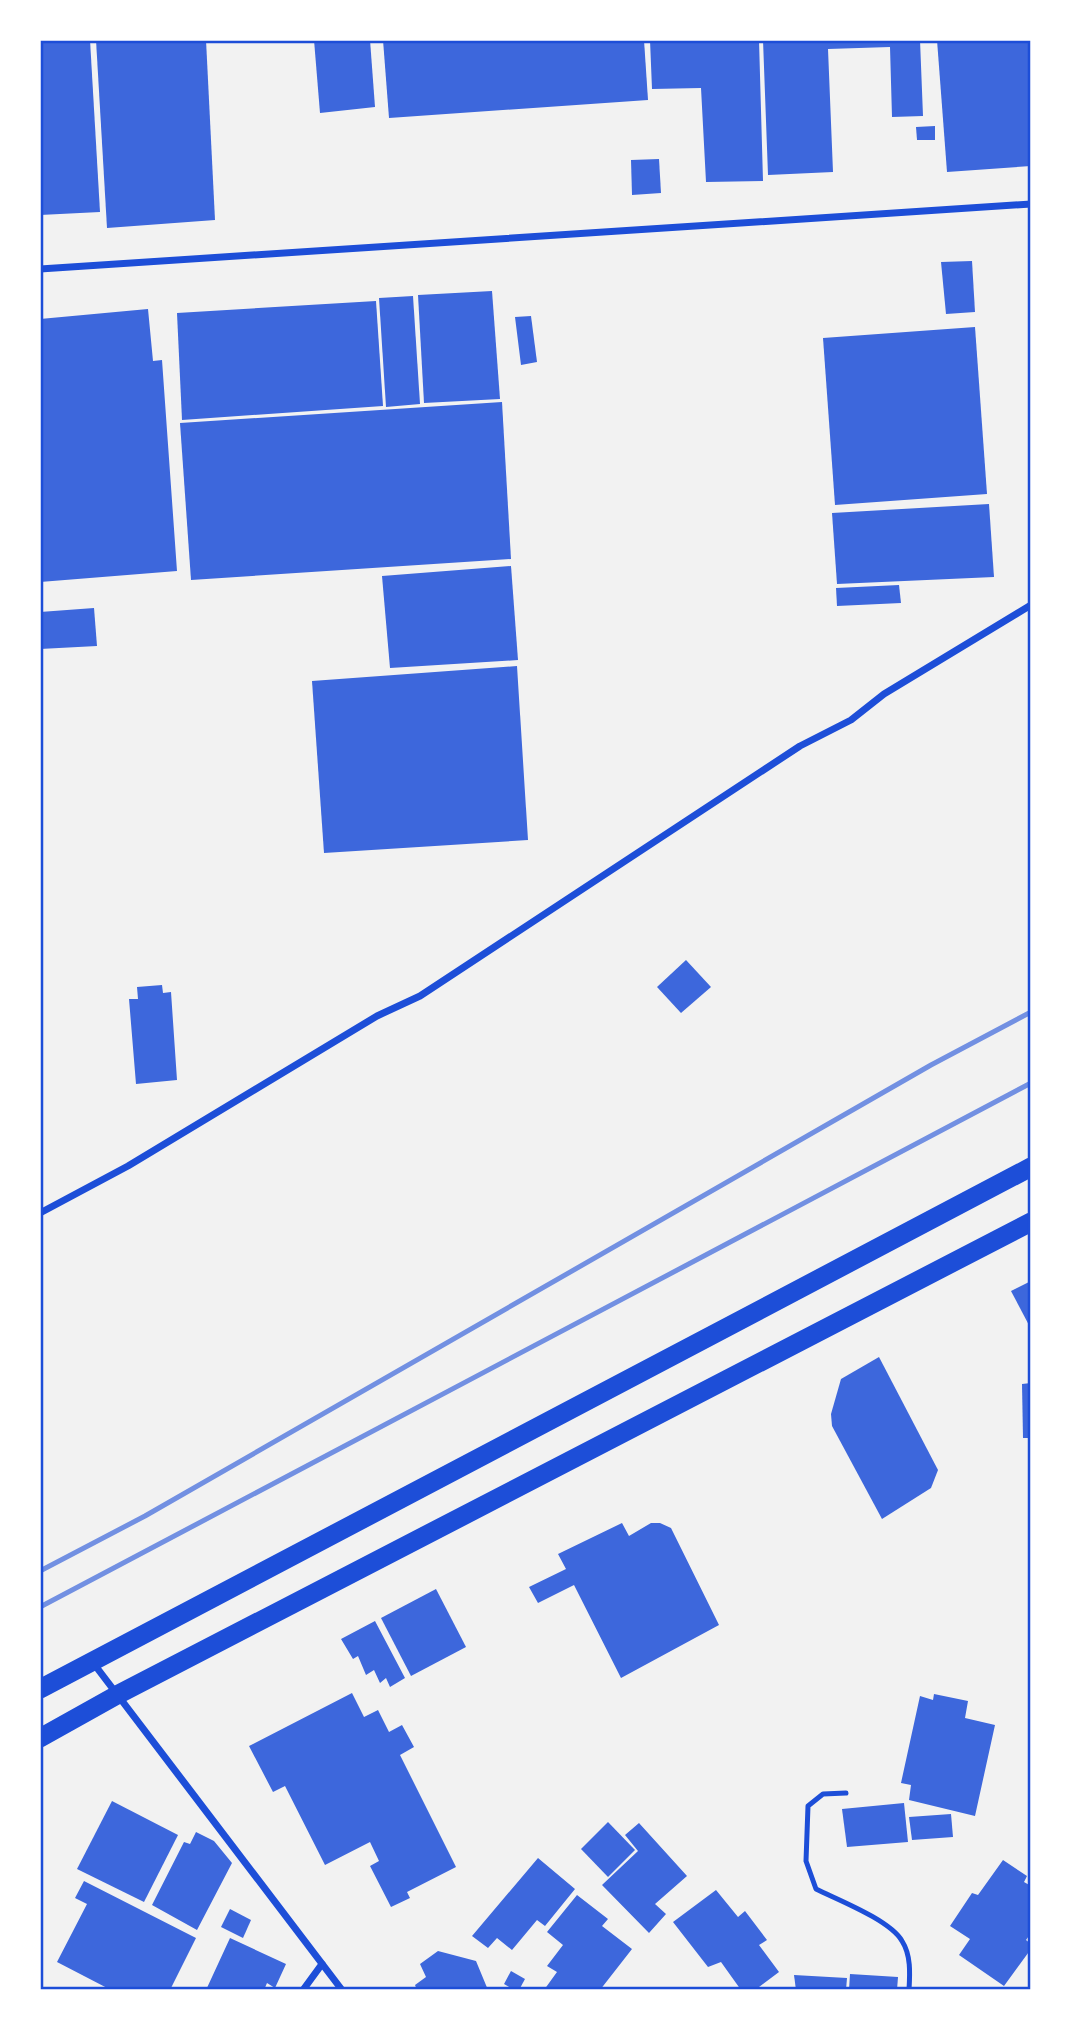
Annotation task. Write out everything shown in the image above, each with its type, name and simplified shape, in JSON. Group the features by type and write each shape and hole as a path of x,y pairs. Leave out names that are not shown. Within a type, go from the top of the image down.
{"highway":[{"path":"40,1689 1031,1167"},
{"path":"40,1738 1031,1222"}],"street":[{"path":"40,270 1031,204"},
{"path":"40,1213 128,1166 377,1016 420,996 800,746 851,720 884,694 1031,605"},
{"path":"91,1661 342,1990"},
{"path":"303,1990 322,1964"}],"lane":[{"path":"846,1793 823,1794 808,1806 806,1861 816,1889 882,1922 902,1940 910,1966 909,1990"}],"building":[{"path":"40,40 90,40 100,212 40,215"},
{"path":"96,40 206,40 215,220 107,228"},
{"path":"314,40 370,40 375,107 320,113"},
{"path":"383,40 644,40 648,100 389,118"},
{"path":"650,40 759,40 763,181 706,182 701,88 652,89"},
{"path":"763,40 920,40 923,116 892,117 890,47 828,49 833,172 768,175"},
{"path":"937,40 1031,40 1031,166 947,172"},
{"path":"935,126 935,140 917,140 916,127"},
{"path":"659,159 661,193 632,195 631,160"},
{"path":"972,261 975,312 946,314 941,262"},
{"path":"492,291 500,399 424,403 418,295"},
{"path":"413,296 420,404 386,407 379,298"},
{"path":"376,301 383,406 182,420 177,313"},
{"path":"148,309 153,361 162,360 177,571 40,582 40,319"},
{"path":"531,316 537,362 521,365 515,317"},
{"path":"975,327 987,494 835,505 823,338"},
{"path":"502,402 511,559 191,580 180,423"},
{"path":"989,504 994,577 837,584 832,513"},
{"path":"511,566 518,660 390,668 382,576"},
{"path":"899,585 901,603 837,606 836,588"},
{"path":"94,608 97,646 40,649 40,612"},
{"path":"517,666 528,840 324,853 312,681"},
{"path":"686,960 711,987 681,1013 657,987"},
{"path":"162,985 163,993 171,992 177,1080 136,1084 129,999 138,999 137,987"},
{"path":"1031,1281 1031,1329 1011,1291"},
{"path":"879,1357 938,1470 931,1488 882,1519 832,1426 831,1414 841,1379"},
{"path":"1031,1383 1031,1438 1023,1438 1022,1384"},
{"path":"622,1523 629,1536 651,1523 660,1523 671,1528 719,1625 621,1678 574,1585 538,1603 529,1587 566,1569 558,1554"},
{"path":"436,1589 466,1647 411,1676 381,1618"},
{"path":"375,1621 405,1678 390,1687 386,1678 380,1683 374,1670 366,1675 358,1656 353,1659 341,1639"},
{"path":"352,1693 364,1717 378,1710 389,1732 402,1725 414,1747 400,1755 456,1867 407,1892 410,1898 391,1907 370,1866 379,1861 370,1842 325,1865 285,1786 273,1792 249,1746"},
{"path":"934,1694 968,1701 965,1718 995,1725 975,1816 909,1800 911,1785 901,1783 920,1696 933,1700"},
{"path":"112,1801 178,1835 144,1902 77,1869"},
{"path":"904,1803 908,1842 847,1847 842,1809"},
{"path":"951,1814 953,1837 912,1840 909,1817"},
{"path":"608,1822 635,1850 608,1877 581,1849"},
{"path":"639,1823 687,1876 655,1904 666,1914 649,1933 602,1885 638,1851 625,1835"},
{"path":"196,1832 214,1841 232,1863 197,1930 152,1905 184,1842 190,1844"},
{"path":"538,1858 575,1889 545,1926 537,1920 512,1950 497,1938 488,1948 472,1936"},
{"path":"1003,1860 1027,1876 1024,1882 1031,1886 1031,1933 1026,1940 1031,1944 1031,1949 1004,1986 959,1955 970,1939 950,1926 972,1893 978,1895"},
{"path":"84,1881 196,1938 170,1990 111,1990 57,1962 87,1904 75,1898"},
{"path":"716,1890 738,1917 745,1911 767,1940 759,1945 779,1972 755,1990 741,1990 721,1962 708,1967 673,1922"},
{"path":"577,1895 608,1919 602,1926 632,1949 600,1990 544,1990 557,1972 547,1966 563,1945 547,1932"},
{"path":"230,1909 251,1920 243,1938 221,1927"},
{"path":"230,1938 286,1964 275,1988 267,1983 264,1990 206,1990"},
{"path":"438,1951 476,1961 488,1990 417,1990 415,1985 426,1977 420,1964"},
{"path":"511,1971 525,1979 519,1990 504,1984"},
{"path":"850,1974 898,1977 897,1990 849,1990"},
{"path":"794,1975 847,1978 846,1990 796,1990"}],"railway":[{"path":"40,1571 145,1516 931,1065 1031,1012"},
{"path":"40,1607 1031,1083"}]}
